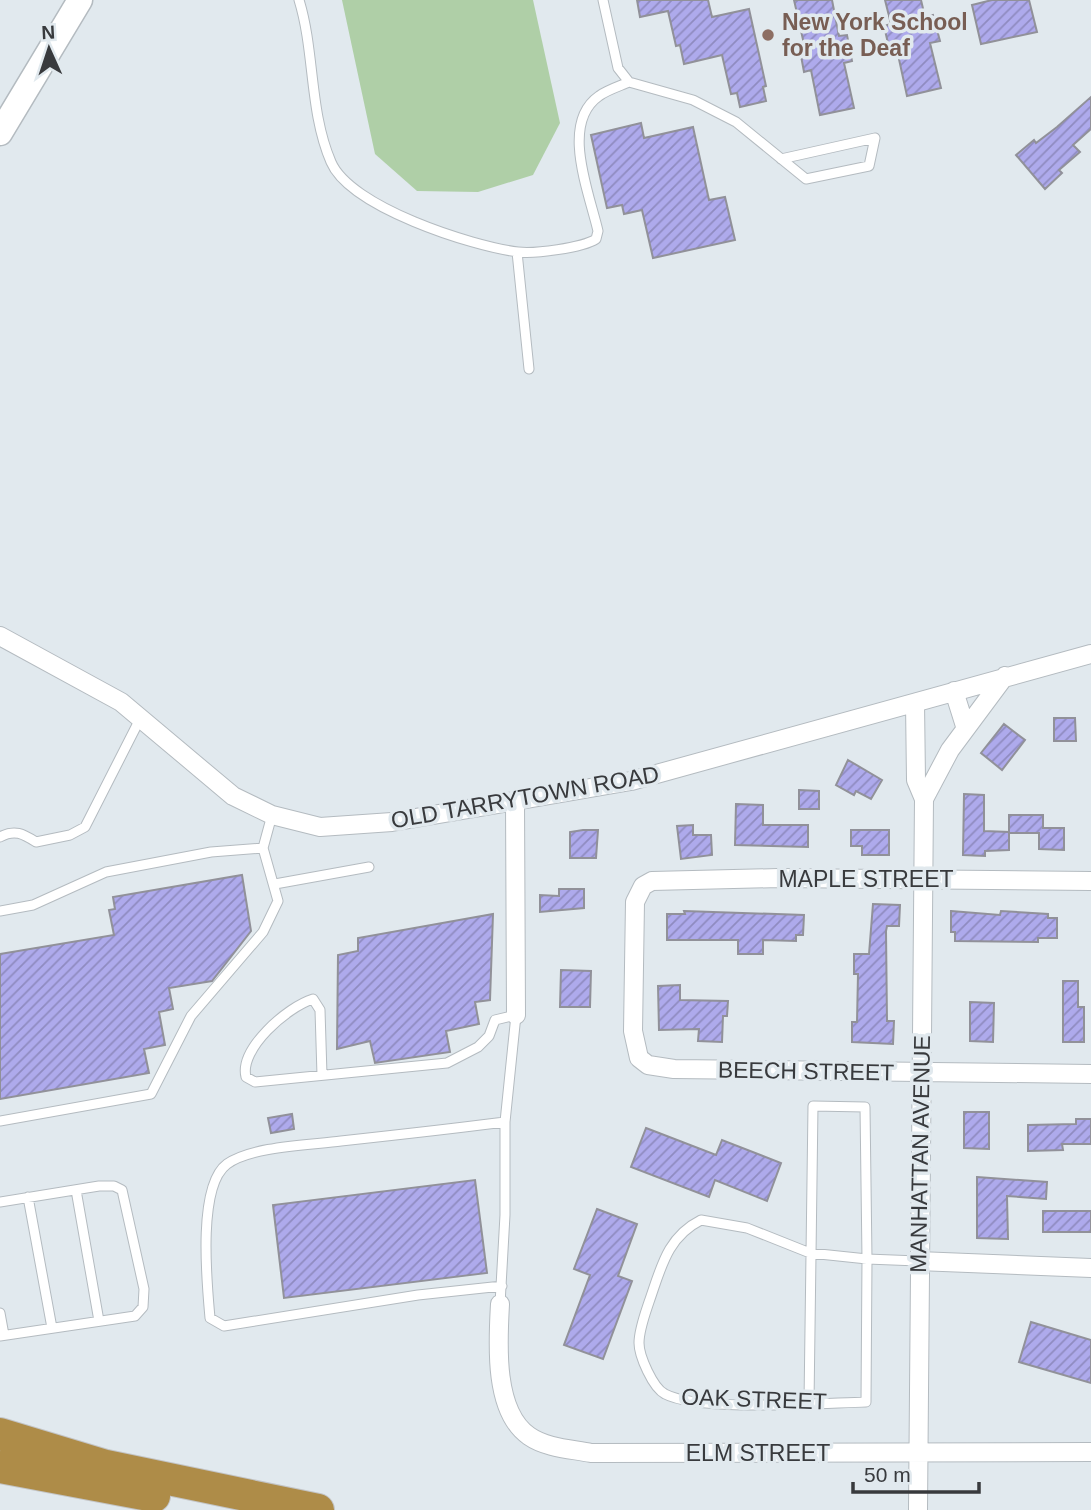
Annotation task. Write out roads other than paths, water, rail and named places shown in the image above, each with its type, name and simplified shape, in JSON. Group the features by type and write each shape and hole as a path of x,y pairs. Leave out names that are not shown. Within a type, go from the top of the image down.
{"highway":[{"path":"0,1434 116,1468 318,1510"},
{"path":"0,1467 126,1492 256,1510"}],"main road":[{"path":"0,133 80,0"}],"street":[{"name":"OLD TARRYTOWN ROAD","path":"0,636 141,716 207,777 242,801 272,815 320,827 348,827 515,802 631,781 1091,654"},
{"name":"MANHATTAN AVENUE","path":"924,799 965,726 1005,677"},
{"path":"954,691 965,726"},
{"name":"MANHATTAN AVENUE","path":"915,703 916,780 924,799 918,1261 918,1510"},
{"path":"515,802 516,1015"},
{"name":"MAPLE STREET","path":"648,1065 639,1058 633,1031 635,902 643,886 652,881 678,878 1091,881"},
{"name":"BEECH STREET","path":"648,1065 674,1069 1091,1074"},
{"name":"OAK STREET","path":"918,1261 1091,1268"},
{"name":"ELM STREET","path":"501,1295 497,1349 507,1408 527,1435 546,1444 591,1453 1091,1452"}],"lane":[{"path":"299,0 306,21 325,143 331,163 341,176 375,203 459,238 517,252 531,252 596,239 598,231 577,136 583,113 598,96 629,82"},
{"path":"603,0 618,68 629,82 693,100 736,122 781,159 806,179 869,166 874,138 781,159"},
{"path":"517,252 529,369"},
{"path":"0,837 9,832 21,833 36,842 70,835 85,827 141,716"},
{"path":"0,1121 150,1094 191,1016 263,932 278,901 262,848 272,815"},
{"path":"0,911 33,905 106,872 211,852 262,848"},
{"path":"275,884 369,867"},
{"path":"322,1075 320,1010 313,999 284,1015 248,1054 244,1067 246,1077 254,1082 447,1063 478,1046 488,1036 495,1020 516,1015 505,1122 501,1295 418,1295 224,1325 211,1318 206,1272 209,1203 215,1182 227,1164 257,1152 505,1122"},
{"path":"809,1403 813,1106 865,1107 867,1259"},
{"path":"0,1202 114,1186 122,1191 144,1289 143,1307 135,1316 2,1335 0,1312"},
{"path":"76,1190 99,1321"},
{"path":"28,1197 51,1328"},
{"name":"OAK STREET","path":"867,1259 866,1402 735,1403 680,1399 662,1393 649,1372 639,1345 644,1317 667,1249 686,1227 701,1220 730,1224 810,1253 918,1261"}],"place":[{"name":"New York School for the Deaf","path":"768,35"}]}
